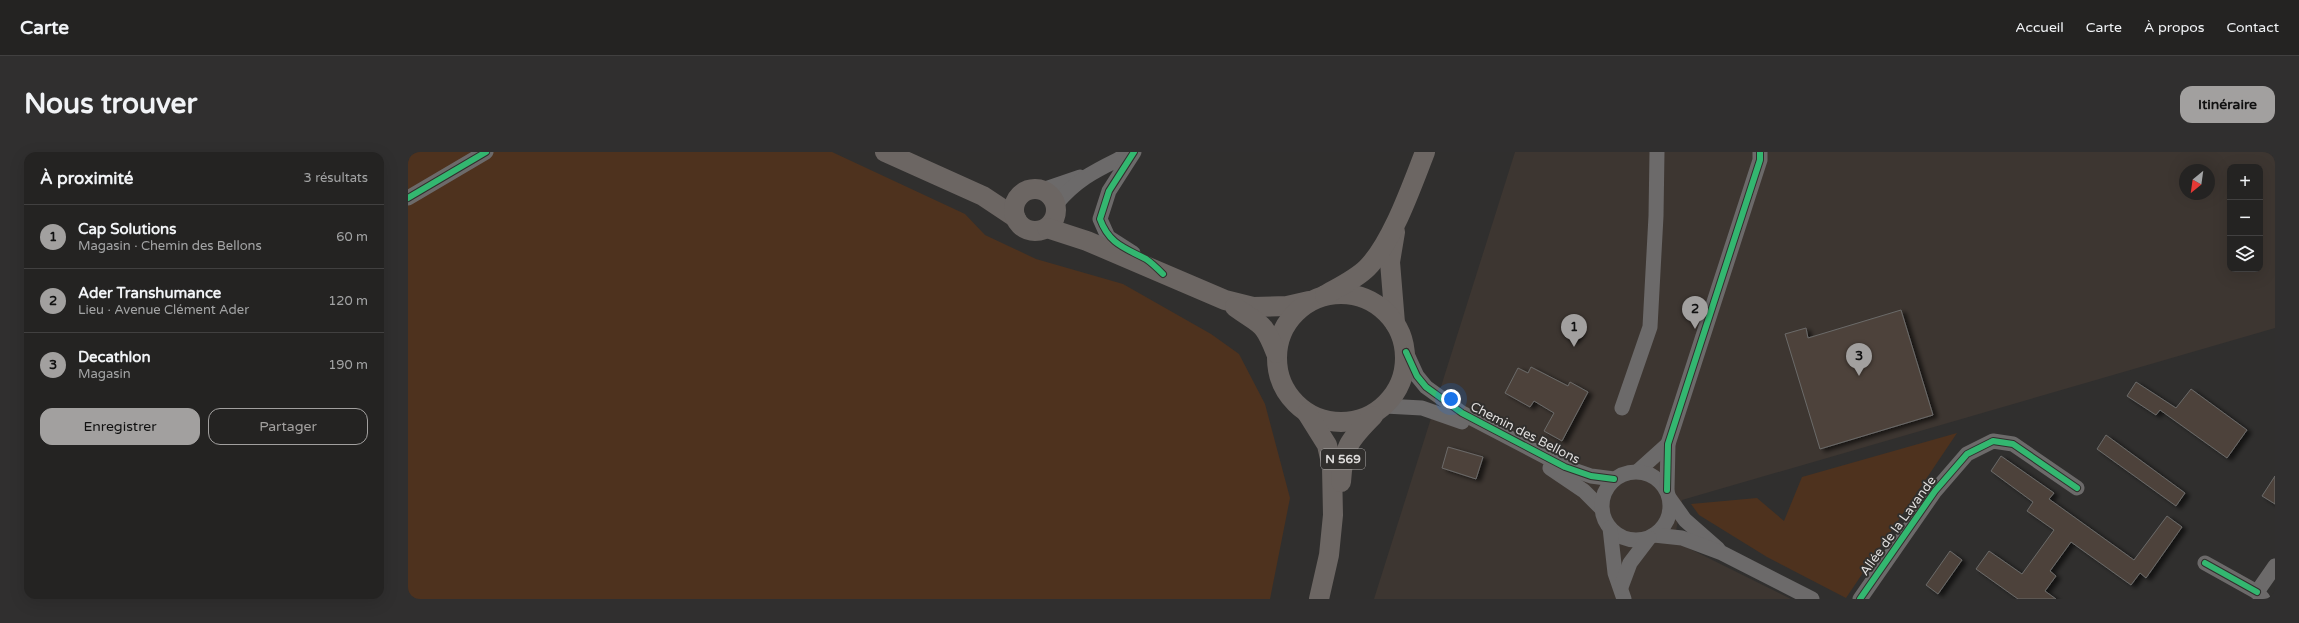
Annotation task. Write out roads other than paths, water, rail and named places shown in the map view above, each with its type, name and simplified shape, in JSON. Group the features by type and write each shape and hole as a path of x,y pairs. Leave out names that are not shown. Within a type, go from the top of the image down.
{"main road":[{"path":"886,152 983,196 1016,218 1026,229 1040,231 1053,215"},
{"path":"1276,353 1284,328 1291,317 1317,298 1366,269 1375,257 1399,216 1425,152"},
{"path":"1016,218 1014,207 1019,197 1029,190 1042,190 1048,193 1053,215 1086,241 1225,300 1254,307 1287,306 1340,294 1356,295 1371,301 1384,310 1395,323 1402,337 1406,352 1406,362 1401,383 1394,396 1380,410 1359,421 1341,423 1323,420 1307,413 1293,402 1283,387 1278,371 1276,353 1269,334 1262,324 1225,300"},
{"path":"983,196 1019,197"},
{"path":"1395,323 1390,254 1399,216"},
{"name":"N 569","path":"1333,515 1340,493 1345,451 1357,432 1380,410"},
{"name":"N 569","path":"1307,413 1321,434 1330,454 1333,515 1329,555 1319,599"}],"street":[{"path":"408,198 486,152"},
{"path":"1042,190 1086,175 1134,152"},
{"path":"1134,152 1109,190 1100,220 1108,237 1127,250 1148,260 1163,274"},
{"path":"1622,408 1650,328 1656,216 1657,152"},
{"path":"1623,593 1630,563 1651,537 1665,525 1669,517 1668,444 1762,155"},
{"path":"1053,215 1072,186 1086,175"},
{"name":"Chemin des Bellons","path":"1406,352 1417,376 1426,387 1462,414 1565,467 1591,476 1614,479"},
{"name":"Chemin des Bellons","path":"1380,410 1422,408 1457,419 1548,466 1584,491 1602,509"},
{"name":"Allée de la Lavande","path":"1860,599 1935,491 1967,454 1993,442 2013,444 2077,488"},
{"path":"1638,471 1668,444"},
{"path":"1623,593 1615,573 1610,528 1602,509 1602,498 1614,479 1629,472 1638,471 1655,477 1685,520 1722,553"},
{"path":"1610,528 1628,539 1638,540 1651,537 1682,538 1722,553 1812,599"},
{"path":"2205,563 2260,596 2275,566"}],"place":[{"name":"Ader Transhumance","path":"1695,329"},
{"name":"Cap Solutions","path":"1574,347"},
{"name":"Decathlon","path":"1859,376"}]}
